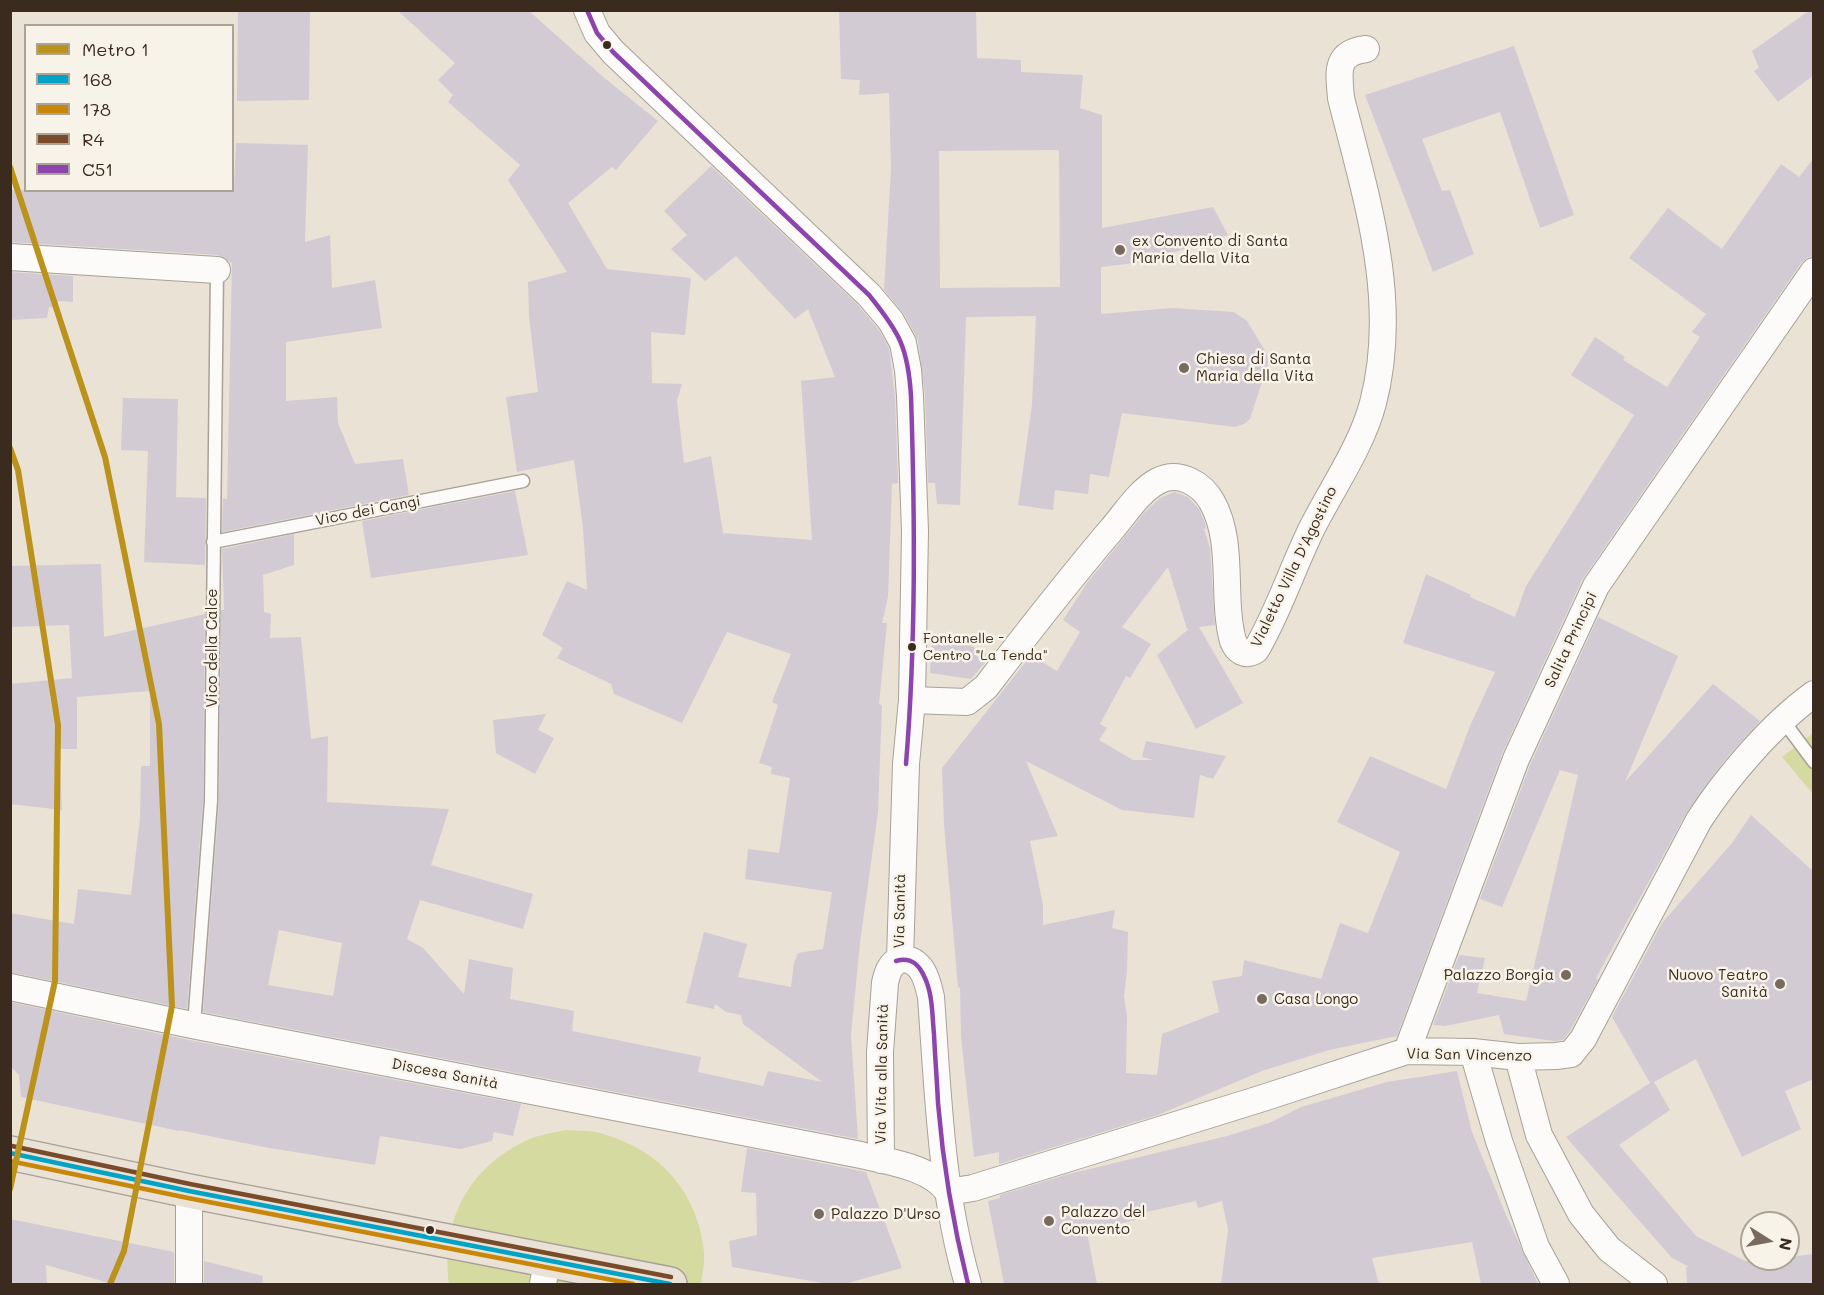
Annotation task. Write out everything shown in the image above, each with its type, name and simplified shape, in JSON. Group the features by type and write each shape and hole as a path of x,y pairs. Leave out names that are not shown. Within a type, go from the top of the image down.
{"main road":[{"path":"10,1153 189,1191 545,1273 670,1284"}],"street":[{"path":"587,10 597,33 613,52 869,295 891,321 903,343 909,388 915,531 912,700"},
{"name":"Vialetto Villa D'Agostino","path":"912,700 967,702 986,687 1081,566 1138,498 1158,481 1167,478 1183,478 1199,486 1212,501 1222,536 1233,641 1239,651 1249,653 1256,650 1312,527 1359,438 1373,404 1384,315 1380,265 1341,98 1339,69 1347,55 1366,49"},
{"path":"10,257 217,270"},
{"name":"Salita Principi","path":"1407,1051 1516,759 1596,586 1814,270"},
{"name":"Via San Vincenzo","path":"948,1192 988,1183 1407,1051 1473,1052 1518,1057 1571,1054 1583,1039 1699,820 1715,795 1782,719 1814,694"},
{"name":"Via Sanità","path":"912,700 906,764 900,958 911,960 918,965 924,973 931,997 942,1148"},
{"name":"Via Vita alla Sanità","path":"900,958 891,966 885,983 880,1052 881,1160 914,1170 943,1184 948,1192"},
{"name":"Discesa Sanità","path":"10,987 881,1160"},
{"path":"1473,1052 1498,1141 1536,1247 1556,1284"},
{"path":"1518,1057 1539,1135 1581,1214 1609,1249 1654,1284"},
{"path":"914,1170 934,1160 942,1148"},
{"path":"942,1148 957,1244 968,1284"},
{"path":"189,1191 189,1284"}],"lane":[{"name":"Vico della Calce","path":"194,1025 211,801 217,270"},
{"name":"Vico dei Cangi","path":"213,542 523,481"},
{"path":"1782,719 1814,762"}],"green space":[{"path":"1813,733 1813,794 1782,757"},
{"path":"566,1130 589,1131 623,1141 642,1151 673,1176 694,1210 700,1230 704,1256 701,1284 449,1284 448,1260 455,1217 475,1180 490,1164 509,1150 534,1137"}],"building":[{"path":"238,10 310,10 309,100 237,101"},
{"path":"397,10 528,10 602,76 658,121 616,170 612,167 568,203 607,269 691,278 685,335 651,332 652,383 682,384 677,401 684,463 711,456 723,533 812,540 801,381 835,377 808,309 795,319 736,256 705,281 671,249 687,235 664,211 711,166 858,305 879,330 889,348 895,397 898,483 892,484 888,597 882,623 887,623 879,704 882,705 878,812 860,943 851,1035 858,1139 203,1012 219,801 221,610 224,610 222,549 294,534 294,565 263,575 264,612 271,614 270,638 301,637 311,739 328,736 327,802 449,809 431,865 533,894 523,929 420,900 407,939 423,948 464,994 469,959 513,968 510,999 574,1011 572,1031 701,1057 698,1072 763,1086 768,1071 822,1082 743,1024 741,1015 726,1012 715,1004 714,1009 686,1003 704,932 747,944 738,977 791,987 794,963 798,953 823,949 832,892 745,879 748,849 779,853 790,778 771,774 772,767 759,763 778,705 772,702 791,654 727,632 682,723 614,694 611,684 557,658 563,648 542,635 567,581 587,590 583,528 574,460 517,472 506,397 538,392 529,317 528,282 567,272 508,180 520,165 448,102 453,95 438,80 455,63","holes":["279,930 342,943 333,996 268,985"]},
{"name":"ex Convento di Santa Maria della Vita","path":"839,10 976,10 977,58 1021,60 1021,72 1083,75 1080,108 1102,115 1102,228 1213,207 1228,235 1144,262 1101,267 1101,314 1172,308 1234,312 1247,321 1267,354 1268,363 1250,419 1235,427 1122,413 1109,477 1090,474 1088,494 1055,490 1053,510 1018,505 1032,405 1036,316 966,317 960,505 937,504 935,483 928,483 925,395 918,340 904,314 884,290 891,169 889,93 859,95 860,80 841,79","holes":["1059,150 1060,287 940,288 939,151"]},
{"path":"1810,10 1814,10 1814,75 1778,102 1754,71 1759,68 1752,51"},
{"path":"1514,46 1574,215 1540,228 1500,112 1422,139 1442,191 1450,190 1474,254 1433,272 1365,95"},
{"path":"236,143 308,145 305,242 330,235 332,288 375,280 382,328 286,342 286,401 337,397 338,423 355,464 403,459 409,495 222,532 223,498 227,499 232,263 218,255 10,242 10,190 24,190 24,192 234,192"},
{"path":"1814,158 1814,256 1802,262 1582,580 1502,754 1397,1036 1329,1050 1262,1071 1158,1115 999,1164 999,1152 974,1157 961,1037 960,987 958,988 944,824 942,768 1031,655 1057,671 1080,632 1063,620 1087,583 1144,513 1160,498 1174,492 1188,497 1199,509 1205,523 1206,528 1204,529 1210,548 1215,625 1199,627 1243,703 1196,729 1157,655 1189,629 1187,629 1168,567 1122,627 1151,644 1130,678 1126,676 1100,724 1107,728 1099,740 1133,760 1153,760 1142,757 1146,741 1226,756 1213,779 1200,775 1194,818 1122,810 1026,761 1058,836 1030,841 1043,905 1043,925 1115,910 1112,928 1128,932 1124,996 1127,1017 1126,1073 1157,1075 1162,1034 1219,1012 1212,981 1242,976 1244,960 1321,979 1340,923 1368,933 1400,852 1337,822 1370,756 1446,789 1470,726 1495,672 1403,643 1426,574 1515,617 1526,586 1634,415 1571,375 1595,337 1625,357 1623,360 1667,387 1700,337 1692,332 1706,314 1629,258 1668,208 1722,249 1781,164 1799,177"},
{"path":"10,272 73,276 73,302 58,301 57,308 49,307 47,318 10,320"},
{"path":"123,398 178,399 176,497 206,498 205,565 144,562 148,451 121,450"},
{"path":"515,491 528,555 371,578 362,521"},
{"path":"101,564 104,637 205,614 203,801 187,1009 10,972 10,913 74,924 78,889 131,895 140,818 141,766 150,766 150,691 77,697 77,749 59,749 62,810 10,804 10,684 72,678 69,625 10,627 10,566"},
{"path":"1598,617 1678,656 1625,782 1713,684 1760,721 1725,760 1687,812 1596,978 1598,980 1563,1040 1554,1041 1504,1034 1499,1015 1445,1026 1433,1025 1459,955 1485,958 1477,993 1526,1001 1578,775 1560,770 1502,907 1480,899 1530,765"},
{"path":"932,639 965,643 991,656 971,679 930,673"},
{"path":"546,714 538,730 554,738 535,774 496,753 493,720"},
{"name":"Nuovo Teatro Sanità","path":"1751,815 1814,872 1814,1079 1785,1091 1801,1129 1742,1157 1696,1059 1654,1082 1670,1110 1619,1145 1696,1236 1740,1258 1740,1271 1800,1271 1800,1256 1814,1254 1814,1284 1687,1284 1686,1267 1689,1267 1672,1258 1566,1137 1650,1083 1612,1017 1662,923 1732,843"},
{"path":"10,1002 189,1040 521,1104 513,1136 494,1132 492,1141 461,1149 380,1136 375,1165 179,1131 21,1097 19,1075 10,1066"},
{"path":"1457,1071 1472,1132 1506,1215 1538,1284 1481,1284 1472,1242 1372,1258 1379,1284 1221,1284 1228,1230 1222,1201 1198,1208 1196,1201 1146,1212 1147,1217 1087,1232 1097,1284 1004,1284 988,1201 1000,1198 1000,1195 1069,1174 1227,1136 1269,1123 1301,1107 1387,1082"},
{"name":"Palazzo D'Urso","path":"747,1148 866,1172 902,1268 844,1284 828,1284 732,1267 729,1241 757,1235 756,1193 741,1192"},
{"path":"10,1219 174,1252 174,1284 113,1284 46,1265 47,1284 10,1284"},
{"path":"204,1261 263,1276 262,1284 204,1284"}],"metro line":[{"name":"1","path":"10,167 105,457 159,724 172,1006 124,1251 110,1284"},
{"name":"1","path":"10,448 18,470 58,725 55,981 10,1189"}],"transit line":[{"name":"C51","path":"587,10 597,33 613,52 869,295 895,330 900,341 910,379 913,488 913,626 906,764"},
{"name":"C51","path":"896,961 905,960 916,964 929,990 943,1149 953,1216 968,1284"},
{"name":"R4","path":"12,1146 190,1184 671,1277"},
{"name":"168","path":"10,1153 189,1191 670,1284"},
{"name":"178","path":"10,1161 188,1198 633,1284"}],"place":[{"name":"ex Convento di Santa Maria della Vita","path":"1120,250"},
{"name":"Chiesa di Santa Maria della Vita","path":"1184,368"},
{"name":"Fontanelle - Centro \"La Tenda\"","path":"912,647"},
{"name":"Palazzo Borgia","path":"1566,975"},
{"name":"Nuovo Teatro Sanità","path":"1780,984"},
{"name":"Casa Longo","path":"1262,999"},
{"name":"Palazzo D'Urso","path":"819,1214"},
{"name":"Palazzo del Convento","path":"1049,1221"}]}
